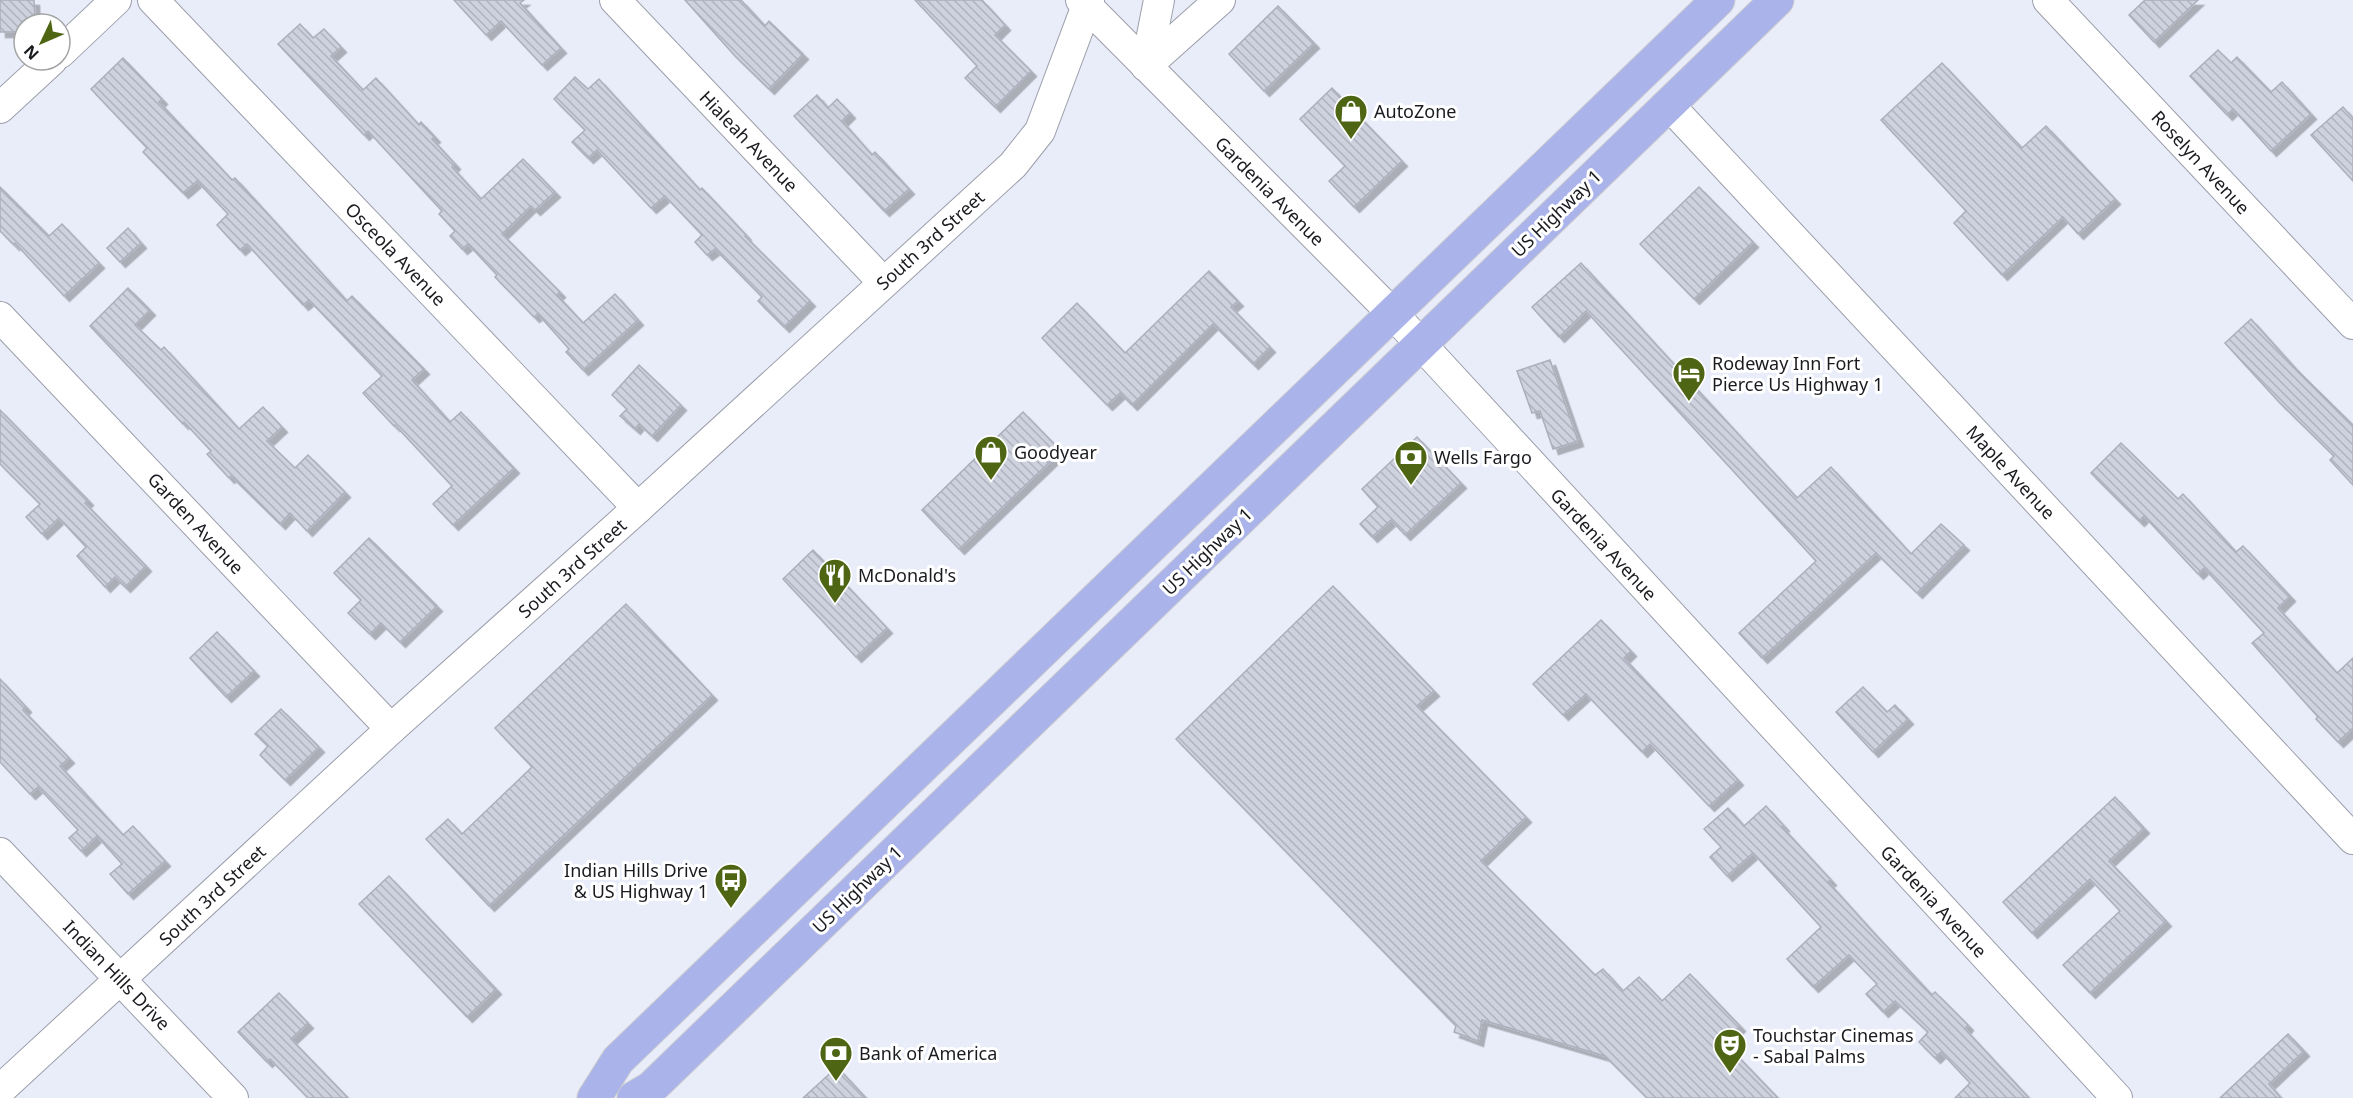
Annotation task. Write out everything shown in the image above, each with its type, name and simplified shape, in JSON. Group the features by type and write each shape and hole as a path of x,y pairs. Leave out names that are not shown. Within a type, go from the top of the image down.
{"main road":[{"path":"594,1098 618,1060 1718,0"},
{"name":"US Highway 1","path":"634,1098 651,1088 1777,0"},
{"path":"1057,695 1053,682 1054,665 1074,621"},
{"path":"975,775 1001,720 1003,689"}],"street":[{"path":"72,41 116,0"},
{"name":"Osceola Avenue","path":"153,0 638,508"},
{"name":"Hialeah Avenue","path":"615,0 884,282"},
{"path":"1146,66 1159,0"},
{"path":"1174,0 1187,9 1212,7"},
{"name":"Roselyn Avenue","path":"2048,0 2353,324"},
{"name":"South 3rd Street","path":"0,1090 391,729 638,508 1014,165 1040,131 1086,2"},
{"name":"Gardenia Avenue","path":"1086,2 1146,66 1393,314 1419,345 2116,1098"},
{"path":"1146,66 1212,7"},
{"path":"0,108 39,72"},
{"name":"Maple Avenue","path":"1669,105 2353,839"},
{"name":"Garden Avenue","path":"0,316 391,729"},
{"name":"Indian Hills Drive","path":"0,853 233,1098"}],"building":[{"path":"0,0 34,0 34,12 12,12 12,32 0,32"},
{"path":"454,0 524,0 520,3 561,48 542,65 501,21 486,35"},
{"path":"685,0 741,0 765,26 769,21 803,54 769,89 735,56"},
{"path":"915,0 982,0 1005,25 995,35 1031,71 995,107 965,78 977,66"},
{"path":"2145,0 2198,0 2154,42 2129,15"},
{"path":"1278,6 1314,43 1264,91 1229,54"},
{"path":"300,24 313,38 324,29 341,47 331,56 363,90 376,78 419,125 421,122 435,137 432,139 455,164 452,167 481,199 523,159 555,192 535,210 531,206 502,234 560,292 557,295 583,323 615,294 638,320 583,370 566,352 569,349 538,314 534,317 495,277 497,275 468,244 462,249 450,236 455,231 439,214 442,211 368,131 364,135 278,44"},
{"path":"2218,50 2231,63 2237,57 2271,92 2282,82 2311,114 2271,151 2233,109 2227,115 2190,76"},
{"path":"123,58 162,99 159,102 232,180 235,178 347,301 352,296 424,369 412,380 450,422 461,412 514,468 453,525 433,504 452,486 363,393 382,376 309,300 303,305 247,244 240,250 217,225 228,214 197,181 183,193 143,152 147,148 91,89"},
{"path":"1942,63 2022,148 2046,126 2115,199 2078,234 2063,217 2002,275 1954,223 1966,211 1881,120"},
{"path":"575,77 588,89 599,79 700,190 702,188 745,236 810,301 784,327 758,301 762,297 715,249 707,255 695,242 702,235 665,196 651,208 597,150 588,158 572,142 585,130 554,99"},
{"name":"AutoZone","path":"1332,88 1402,161 1354,207 1329,181 1345,166 1300,119"},
{"path":"817,95 828,108 837,99 850,113 842,121 872,155 875,152 909,189 884,211 794,116"},
{"path":"2343,107 2353,118 2353,181 2311,135"},
{"path":"0,187 49,236 62,224 99,263 64,296 15,243 14,245 0,231"},
{"path":"1699,187 1753,242 1694,299 1640,244"},
{"path":"128,228 141,243 120,262 107,248"},
{"name":"Rodeway Inn Fort Pierce Us Highway 1","path":"1581,263 1797,498 1831,467 1911,554 1941,524 1964,545 1917,593 1876,553 1762,658 1739,633 1816,561 1586,311 1559,337 1532,307"},
{"path":"1209,271 1238,301 1231,307 1270,347 1253,364 1213,324 1132,405 1120,393 1107,405 1042,338 1077,303 1125,353"},
{"path":"128,288 150,310 135,325 161,350 164,347 239,429 263,407 282,427 267,441 295,468 308,455 345,492 307,531 290,513 280,524 231,476 229,478 207,454 211,451 90,326"},
{"path":"2251,319 2296,369 2353,425 2353,485 2330,460 2334,456 2279,402 2225,343"},
{"path":"1550,360 1578,441 1553,449 1540,411 1532,413 1517,371"},
{"path":"639,365 681,405 652,436 639,424 635,429 620,416 627,409 612,395"},
{"path":"0,410 88,500 85,503 146,566 125,587 115,577 105,587 77,556 86,547 59,518 42,534 26,517 40,504 0,464"},
{"name":"Goodyear","path":"1023,412 1061,451 959,549 922,510"},
{"name":"Wells Fargo","path":"1417,437 1461,483 1405,535 1391,520 1372,537 1360,524 1378,507 1362,489"},
{"path":"2121,443 2178,499 2183,494 2236,552 2243,546 2290,596 2278,608 2337,673 2353,658 2353,728 2338,742 2252,643 2264,633 2204,568 2198,574 2144,516 2139,521 2091,473"},
{"path":"369,538 437,606 400,642 381,623 370,634 348,613 361,600 334,573"},
{"name":"McDonald's","path":"813,550 887,628 856,657 783,579"},
{"path":"1333,586 1434,691 1417,706 1526,817 1481,861 1595,975 1603,969 1623,991 1639,977 1662,1001 1690,974 1740,1026 1724,1042 1778,1098 1647,1098 1605,1056 1482,1020 1478,1041 1454,1032 1456,1026 1176,739"},
{"path":"626,604 712,695 489,906 426,839 448,819 462,834 532,767 495,728"},
{"path":"1601,620 1631,651 1624,658 1738,780 1709,806 1650,744 1642,752 1586,694 1563,715 1533,684"},
{"path":"217,632 254,671 226,697 190,658"},
{"path":"0,679 26,707 23,710 69,758 60,766 123,835 133,826 165,861 128,894 110,874 122,864 97,836 81,851 69,838 78,830 38,787 30,794 0,762"},
{"path":"1863,687 1887,712 1895,705 1908,719 1873,752 1836,712"},
{"path":"281,709 319,747 285,780 260,755 268,746 255,734"},
{"path":"2115,797 2144,828 2109,861 2166,921 2090,993 2063,965 2120,911 2090,879 2032,933 2003,902"},
{"path":"1766,806 1784,826 1782,827 1831,880 1828,882 1932,995 1935,992 1968,1025 1965,1029 2029,1098 1955,1098 1970,1083 1941,1052 1935,1058 1919,1042 1928,1032 1895,1001 1883,1012 1866,994 1877,984 1849,955 1813,987 1787,959 1821,927 1753,853 1727,876 1710,857 1721,847 1704,829 1728,808 1744,826"},
{"path":"389,876 496,989 467,1017 359,904"},
{"path":"279,993 308,1023 291,1039 348,1098 308,1098 270,1059 267,1062 238,1032"},
{"path":"2288,1034 2304,1051 2269,1084 2281,1098 2220,1098"},
{"name":"Bank of America","path":"837,1067 866,1098 803,1098"}],"place":[{"name":"AutoZone","path":"1351,140"},
{"name":"Rodeway Inn Fort Pierce Us Highway 1","path":"1689,402"},
{"name":"Goodyear","path":"991,481"},
{"name":"Wells Fargo","path":"1411,486"},
{"name":"McDonald's","path":"835,604"},
{"name":"Indian Hills Drive & US Highway 1","path":"731,909"},
{"name":"Touchstar Cinemas - Sabal Palms","path":"1730,1074"},
{"name":"Bank of America","path":"836,1082"}]}
